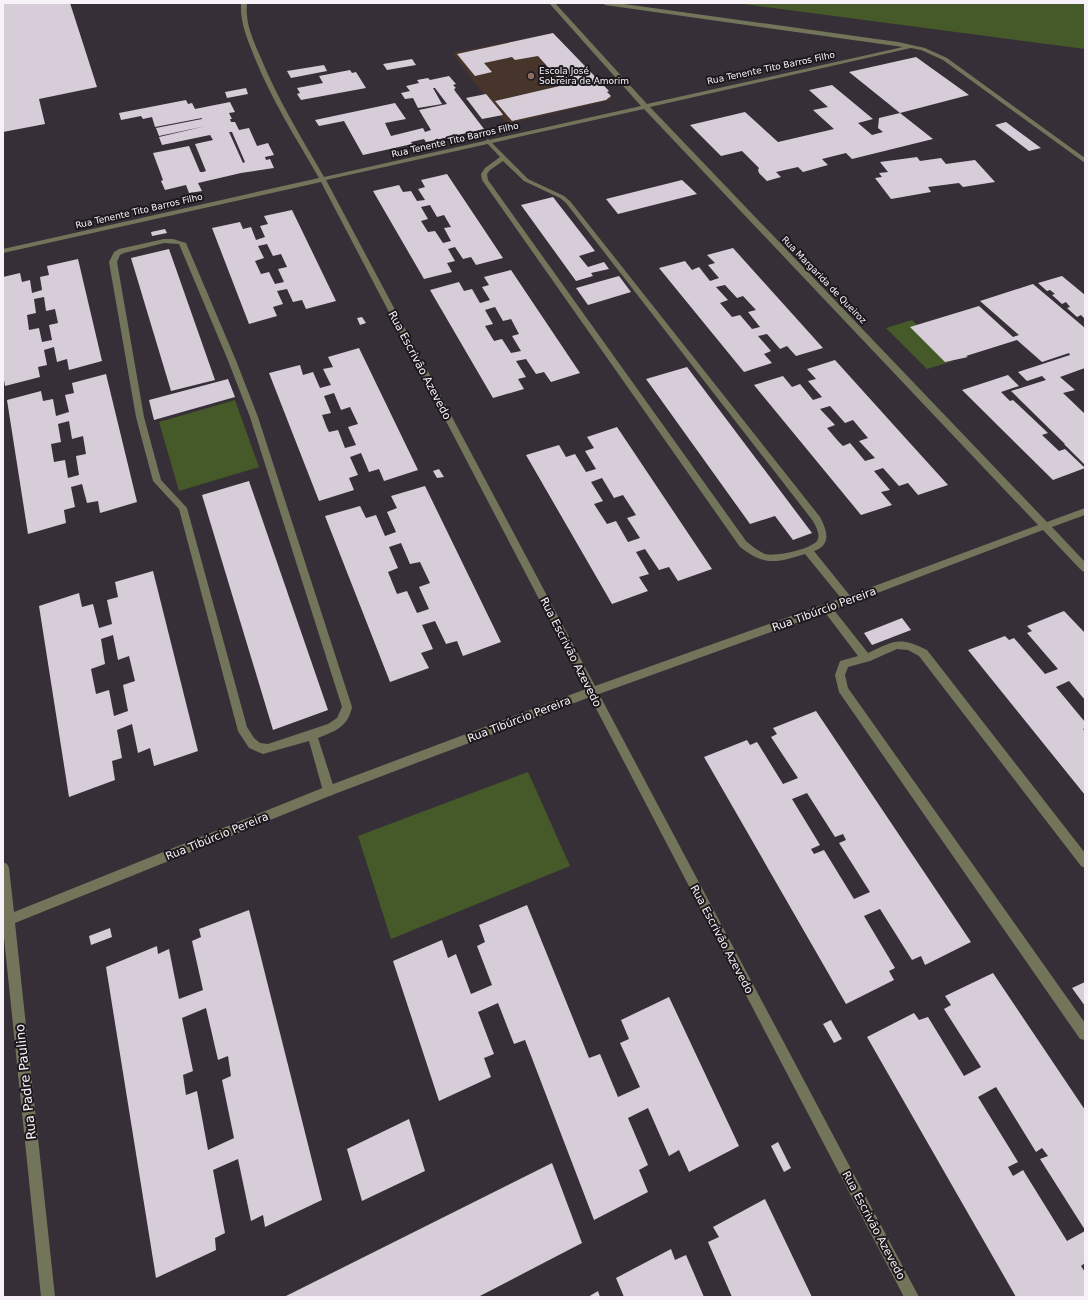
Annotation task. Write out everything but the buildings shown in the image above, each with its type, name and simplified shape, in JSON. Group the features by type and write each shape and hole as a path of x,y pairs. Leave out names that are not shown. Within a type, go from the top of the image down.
{"street":[{"name":"Rua Escrivão Azevedo","path":"244,3 243,15 246,29 269,86 323,180 591,692 912,1297"},
{"name":"Rua Margarida de Queiroz","path":"552,3 644,105 1085,568"},
{"path":"605,3 923,49 945,59 1085,161"},
{"name":"Rua Tenente Tito Barros Filho","path":"3,251 323,180 644,105 910,46"},
{"path":"488,141 526,180 562,196 568,202 817,519 823,532 822,541 819,546 780,559 772,559 761,557 752,552 743,544 485,180 484,174 487,169 503,158"},
{"path":"173,240 182,243 252,409 264,442 273,477 347,707 346,715 337,725 312,735 278,747 262,750 251,744 242,728 183,508 157,481 140,416 113,262 117,254 122,251 164,241 173,240"},
{"name":"Rua Tibúrcio Pereira","path":"6,921 330,791 591,692 827,608 1085,511"},
{"path":"807,550 848,600"},
{"path":"827,608 866,658"},
{"path":"1085,862 923,653 909,646 896,645 866,658 844,664 840,675 843,690 1085,1034"},
{"path":"312,735 330,791"},
{"name":"Rua Padre Paulino","path":"3,868 6,921 48,1297"}],"shaded area":[{"name":"Escola José Sobreira de Amorim","path":"553,33 612,98 611,100 507,124 452,53"}],"green space":[{"path":"736,3 1085,3 1085,49"},
{"path":"912,320 953,361 927,369 886,328"},
{"path":"235,400 259,467 179,491 159,422"},
{"path":"528,772 570,866 391,939 358,836"}],"place":[{"name":"Escola José Sobreira de Amorim","path":"531,76"}]}
